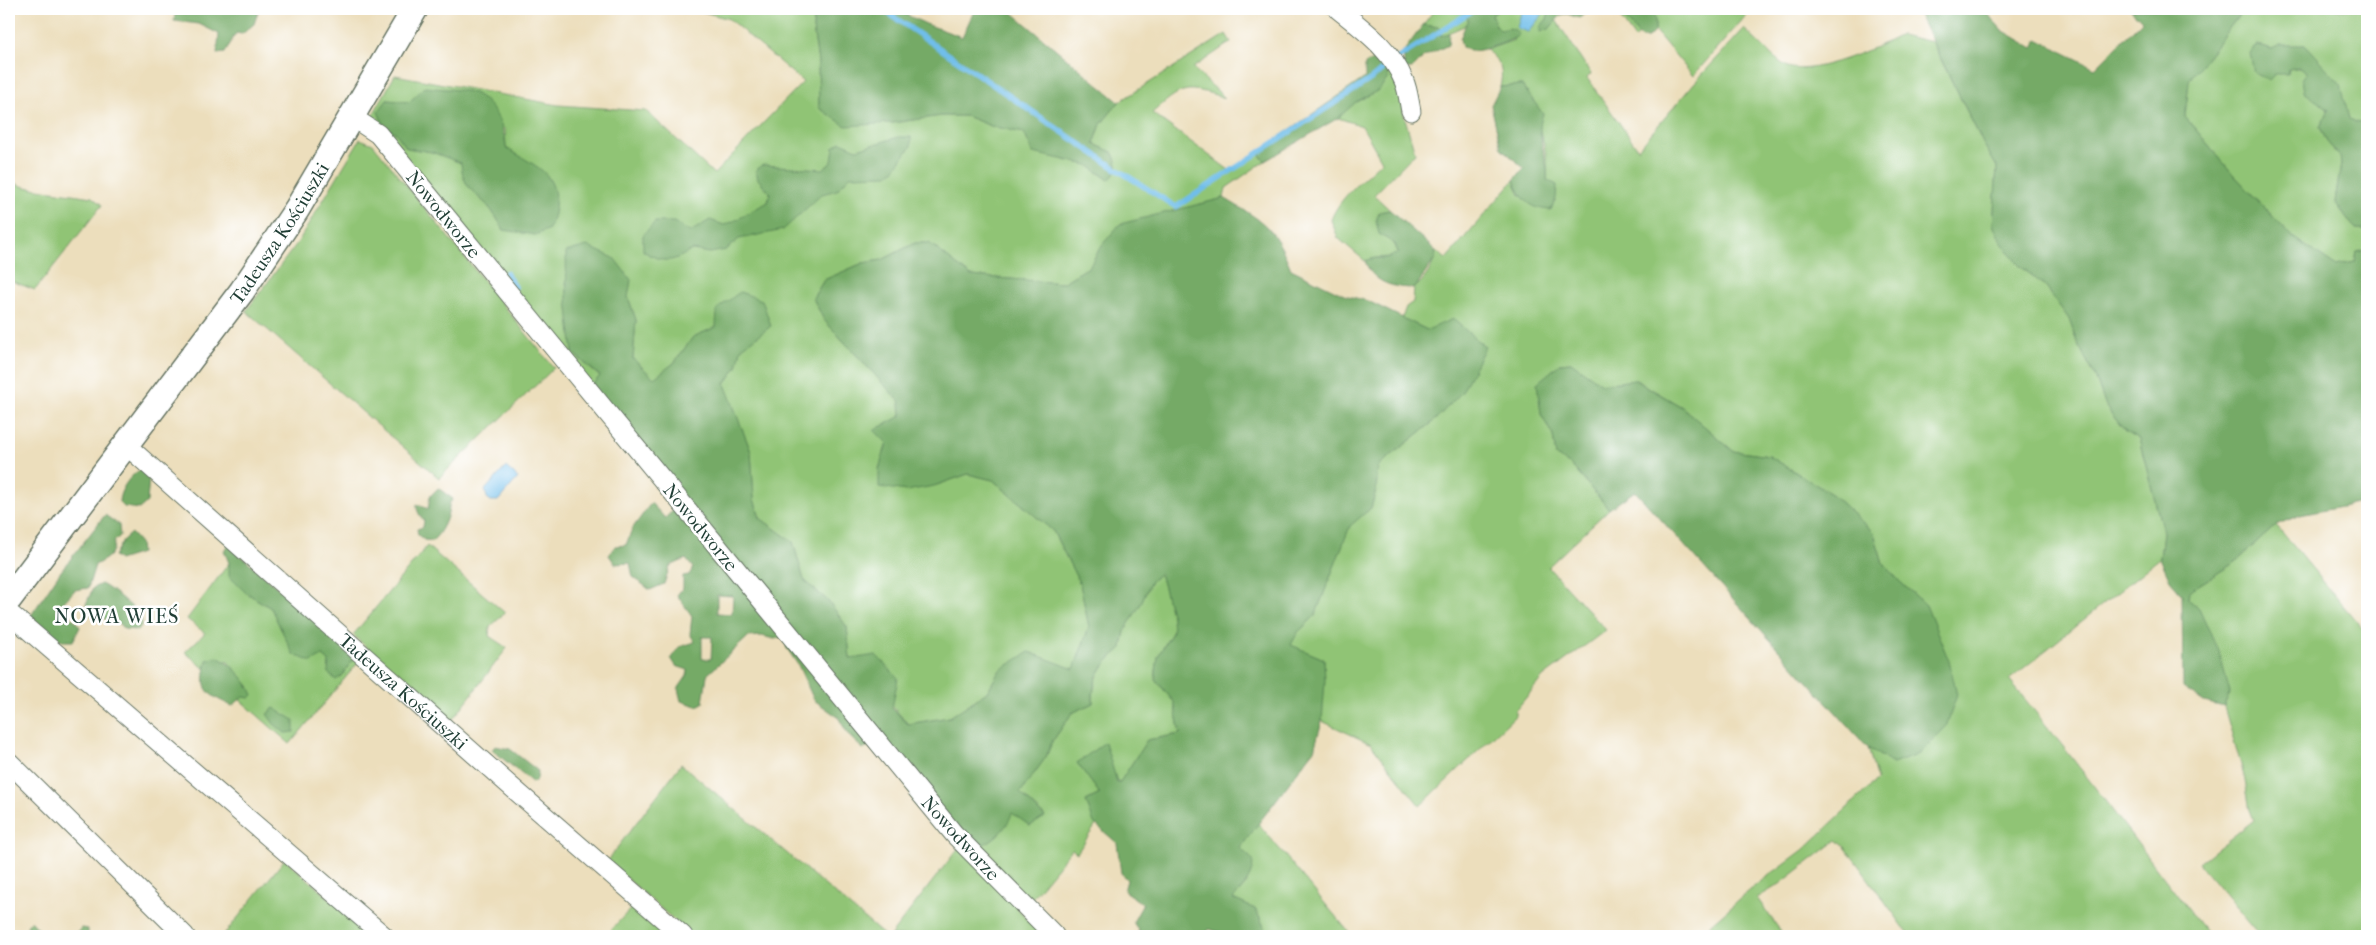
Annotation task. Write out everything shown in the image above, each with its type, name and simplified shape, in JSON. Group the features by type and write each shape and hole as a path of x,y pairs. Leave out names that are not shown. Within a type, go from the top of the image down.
{"main road":[{"name":"Tadeusza Kościuszki","path":"9,599 242,291 296,209 415,9"}],"street":[{"path":"1338,9 1390,55 1405,82 1411,112"},
{"name":"Nowodworze","path":"352,117 378,134 954,834 1054,935"},
{"name":"Tadeusza Kościuszki","path":"126,445 507,783 683,936"},
{"path":"9,613 384,936"},
{"path":"9,762 184,936"}],"green space":[{"path":"176,9 259,9 254,24 242,34 236,33 225,53 217,54 219,34 199,24 174,21"},
{"path":"693,9 815,9 813,28 818,62 819,108 892,123 941,116 966,116 991,126 1024,133 1064,160 1088,165 1109,180 1115,173 1116,160 1112,152 1094,144 1101,124 1119,102 1226,34 1231,42 1193,68 1225,98 1201,91 1185,90 1171,97 1152,113 1229,170 1257,152 1265,161 1226,188 1224,198 1164,214 1102,245 1089,267 1062,283 971,276 929,243 915,243 882,260 863,263 824,280 813,298 824,320 900,402 901,416 887,443 879,469 937,485 968,474 993,480 1053,531 1080,584 1089,627 1074,670 1000,670 987,692 950,717 908,724 850,659 847,627 829,602 804,580 793,542 760,518 754,499 751,452 724,384 737,367 741,349 770,326 716,327 693,337 674,363 654,379 633,359 636,320 628,297 566,282 573,353 600,377 590,387 370,120 395,75 558,105 646,111 714,174 803,82 729,19","holes":["387,100 409,102 505,129 506,148 555,196 504,230 488,206 469,188 464,178 462,163 432,152 407,148 395,132"]},
{"path":"815,9 894,9 926,24 962,37 975,9 1008,9 1119,102 1101,124 1094,144 1112,152 1117,163 1115,173 1109,180 1088,165 1033,153 1024,133 991,126 966,116 941,116 892,123 846,126 819,108 818,62 813,28"},
{"path":"1435,9 1461,9 1469,19 1464,26 1441,36 1439,27 1423,25"},
{"path":"1461,9 1511,9 1497,11 1492,15 1496,26 1500,30 1513,29 1519,35 1495,46 1469,51 1462,47 1460,39 1468,19"},
{"path":"1550,9 1547,19 1549,29 1556,20 1591,74 1587,78 1638,149 1696,81 1744,29 1784,65 1799,69 1846,59 1901,35 1932,42 1997,167 1993,225 2020,266 2045,286 2069,319 2078,344 2095,376 2106,407 2125,431 2139,439 2163,532 2160,558 2009,680 2209,936 1910,936 1845,847 1837,840 1780,884 1757,898 1784,936 1697,936 1756,885 1803,850 1877,780 1868,748 1893,764 1926,605 1899,581 1882,561 1874,533 1833,495 1769,456 1733,451 1682,407 1636,380 1602,384 1570,362 1560,363 1541,414 1553,436 1556,456 1571,465 1609,509 1548,567 1606,630 1543,677 1515,711 1515,716 1420,806 1371,744 1322,721 1324,659 1290,645 1298,632 1315,616 1350,525 1371,508 1376,490 1378,466 1433,422 1427,330 1402,318 1406,307 1413,302 1414,288 1429,272 1436,251 1446,259 1514,180 1520,195 1547,180 1544,144 1522,85 1500,87 1500,66 1495,58 1486,50 1514,40 1497,27 1492,15 1497,11"},
{"path":"1550,9 1593,9 1579,18 1567,14 1561,15 1549,29 1540,32 1540,27 1547,19"},
{"path":"1616,9 1621,9 1620,12 1639,35 1635,39 1616,12"},
{"path":"1621,9 1648,9 1655,18 1655,31 1648,38 1641,38 1620,12"},
{"path":"1648,9 1752,9 1693,76 1655,31 1655,18"},
{"path":"1916,9 1958,9 1962,12 1987,13 2002,30 2033,48 2037,39 2095,68 2142,21 2130,9 2244,9 2189,80 2185,117 2232,173 2291,236 2335,266 2355,262 2357,252 2367,250 2367,502 2300,515 2276,525 2237,561 2189,591 2188,599 2199,608 2219,652 2230,692 2224,707 2204,702 2183,688 2182,594 2170,580 2160,558 2163,532 2139,439 2125,431 2106,407 2095,376 2078,344 2069,319 2045,286 2020,266 2002,243 1993,225 1997,167 1983,143"},
{"path":"1958,9 1990,9 1987,13 1962,12"},
{"path":"2244,9 2367,9 2367,121 2357,123 2349,118 2337,89 2305,45 2272,49 2257,45 2275,74 2296,68 2307,72 2304,91 2327,108 2328,112 2320,127 2327,142 2340,156 2341,164 2335,202 2356,230 2367,230 2367,250 2357,252 2355,262 2335,266 2291,236 2232,173 2185,117 2189,80"},
{"path":"1423,25 1439,27 1441,36 1449,33 1448,45 1424,57 1412,69 1404,69 1404,51"},
{"path":"2257,45 2272,49 2280,45 2305,45 2341,84 2349,118 2357,123 2367,121 2367,230 2356,230 2335,202 2341,164 2340,156 2327,142 2320,127 2329,110 2304,92 2302,79 2307,72 2298,67 2289,69 2288,74 2275,74 2269,80 2254,73 2250,53"},
{"path":"1374,59 1383,61 1388,71 1388,78 1379,90 1356,102 1338,118 1265,161 1257,152 1365,78 1365,64"},
{"path":"1383,61 1396,71 1404,115 1415,153 1374,195 1390,210 1379,212 1398,252 1394,255 1365,261 1338,238 1331,220 1346,196 1382,161 1362,126 1338,118 1356,102 1380,88 1388,71"},
{"path":"1522,85 1543,114 1540,131 1547,180 1557,185 1556,198 1551,210 1537,208 1527,202 1520,193 1514,180 1524,168 1501,148 1491,105 1500,87"},
{"path":"425,87 471,92 489,104 501,125 506,148 545,173 551,183 554,190 555,203 549,229 535,235 504,230 488,206 466,183 461,163 432,152 407,148 395,132 385,128 378,112 387,100 409,102"},
{"path":"899,137 911,137 911,146 894,170 887,175 850,176 837,190 822,194 783,230 739,239 726,250 710,253 692,250 668,260 657,258 643,251 643,235 655,222 674,222 690,232 710,220 724,225 730,223 767,203 770,193 758,179 756,170 763,165 823,169 832,162 834,147 841,142 857,149"},
{"path":"360,139 373,144 554,368 439,478 246,311 298,242"},
{"path":"9,181 25,187 92,197 102,205 35,290 9,280"},
{"path":"1224,198 1266,226 1279,243 1291,269 1344,295 1368,301 1427,330 1453,319 1485,347 1462,392 1433,422 1378,466 1376,490 1371,508 1350,526 1315,616 1298,632 1291,645 1324,659 1325,681 1322,721 1314,750 1240,848 1253,860 1253,866 1247,881 1233,899 1255,909 1269,936 1233,936 1209,929 1205,936 1134,936 1139,931 1133,922 1143,904 1124,891 1127,880 1121,873 1117,843 1094,823 1086,801 1100,794 1077,763 1105,742 1117,782 1120,782 1147,740 1180,734 1174,702 1155,679 1158,656 1173,631 1172,617 1160,573 1151,581 1140,605 1125,630 1122,648 1104,665 1096,678 1093,703 1072,713 1052,742 1046,757 1020,793 1045,817 1030,826 1012,813 1007,824 992,840 974,846 873,744 863,749 849,736 838,717 814,700 798,665 786,647 791,641 789,637 774,639 762,636 748,637 707,675 703,703 697,706 681,701 678,689 687,676 688,670 676,666 671,658 679,647 695,642 690,634 692,616 677,595 683,588 683,576 689,575 693,568 686,559 670,566 664,584 650,590 633,577 630,563 615,564 609,555 615,546 626,545 632,529 651,503 665,518 678,506 590,387 600,376 573,353 567,300 566,252 587,246 614,258 631,280 628,297 636,320 633,359 654,378 674,363 693,337 716,327 717,309 740,292 762,300 771,326 741,349 737,367 725,384 751,452 754,499 760,518 793,542 804,580 829,602 847,627 850,659 876,655 898,678 892,708 908,724 950,717 987,692 1000,670 1029,652 1074,669 1089,627 1080,584 1053,531 993,480 968,474 934,486 906,491 879,487 879,469 887,443 874,430 901,416 900,402 824,320 813,298 824,280 863,263 882,260 915,243 929,243 971,276 1062,283 1089,267 1102,245 1120,224","holes":["717,595 733,596 732,614 717,613","702,637 712,637 711,659 702,659"]},
{"path":"1390,210 1436,251 1435,259 1415,288 1392,286 1379,280 1373,275 1365,261 1374,258 1390,257 1398,252 1395,244 1379,234 1376,221 1379,212"},
{"path":"1571,362 1602,384 1635,380 1682,407 1733,451 1769,456 1833,495 1874,533 1882,561 1899,581 1926,605 1949,661 1957,695 1946,727 1919,754 1893,764 1868,748 1635,491 1609,509 1571,465 1556,456 1553,436 1541,414 1537,383 1561,363"},
{"path":"140,470 149,478 147,502 139,509 124,507 119,502 123,488 129,479"},
{"path":"438,488 453,499 449,504 446,519 439,534 432,541 424,540 418,535 417,529 423,527 424,521 418,511 417,504 428,509 430,496"},
{"path":"105,515 119,525 120,536 114,542 111,554 95,565 88,588 75,590 56,610 59,615 74,619 80,627 73,641 62,641 30,617 58,575"},
{"path":"2276,525 2367,634 2367,936 2260,936 2199,863 2254,820 2250,810 2244,775 2224,707 2230,692 2188,599 2189,591 2237,561"},
{"path":"131,533 140,543 141,553 119,560 114,556 123,540"},
{"path":"229,545 355,656 342,676 336,680 328,673 329,661 323,656 311,662 293,654 271,608 245,592 229,576 229,563 224,550"},
{"path":"427,546 505,613 490,627 489,636 507,648 453,719 447,720 353,635"},
{"path":"229,563 245,592 271,608 282,631 329,660 355,656 362,658 290,744 240,700 250,687 227,661 207,660 205,669 185,652 205,633 187,619"},
{"path":"1160,573 1172,617 1173,631 1158,656 1155,679 1174,702 1180,734 1147,740 1120,782 1077,762 1100,794 1086,801 1096,825 1077,853 1072,849 1026,905 974,846 1012,812 1030,826 1045,816 1020,793 1046,757 1052,742 1072,713 1093,703 1093,693 1100,671 1122,648 1125,630 1140,605 1151,581"},
{"path":"101,584 135,610 142,623 138,630 124,629 117,622 90,615 86,604 93,588"},
{"path":"217,657 243,678 253,695 250,698 243,697 232,706 210,694 204,678 207,660"},
{"path":"274,708 294,720 294,732 285,733 274,724 267,714"},
{"path":"495,746 510,749 538,771 537,779 533,783 492,750"},
{"path":"681,764 885,936 692,936 607,861"},
{"path":"1258,823 1352,936 1269,936 1255,909 1232,899 1247,883 1240,848"},
{"path":"960,846 1043,936 890,936"},
{"path":"285,859 369,933 370,936 223,936"},
{"path":"638,901 679,936 605,936"},
{"path":"31,921 45,936 29,936 27,926"},
{"path":"82,928 88,929 88,936 73,936"}],"water":[{"path":"1522,9 1547,9 1528,32 1517,28"},
{"path":"506,467 518,478 498,501 491,501 487,498 485,490"}],"waterway":[{"path":"882,9 1118,170 1176,207 1371,79 1390,63"},
{"path":"1395,60 1475,9"},
{"path":"506,273 515,287"}],"district":[{"name":"NOWA WIEŚ","path":"117,616"}]}
